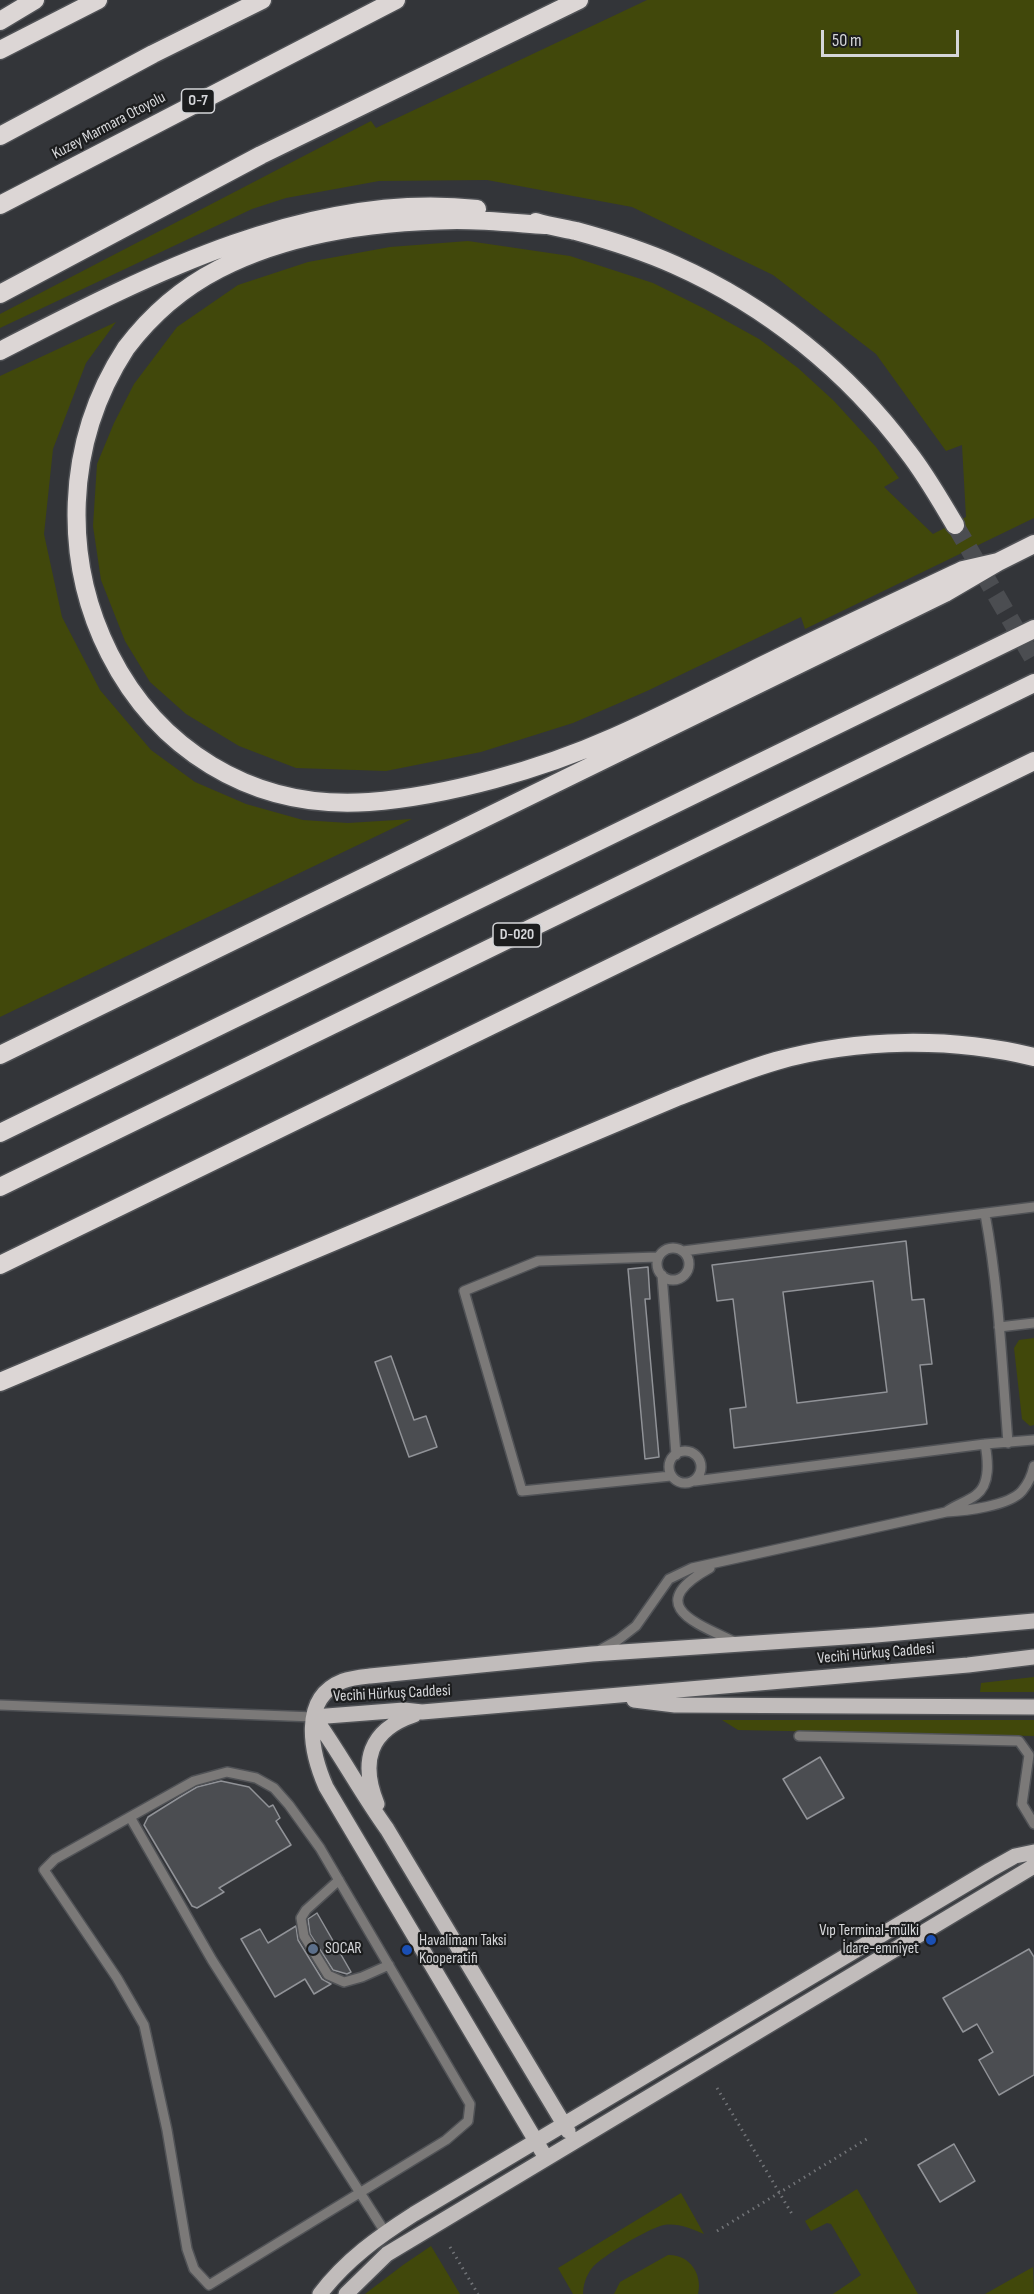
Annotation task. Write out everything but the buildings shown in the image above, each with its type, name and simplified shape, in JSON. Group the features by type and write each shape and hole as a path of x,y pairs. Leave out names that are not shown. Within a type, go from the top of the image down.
{"highway":[{"path":"0,21 35,0"},
{"path":"0,51 98,0"},
{"path":"0,136 153,54 262,0"},
{"name":"Kuzey Marmara Otoyolu","path":"0,205 396,0"},
{"path":"0,294 261,155 579,0"},
{"path":"0,351 160,274 224,247 269,232 363,211 416,207 469,208 509,212 545,225 627,246 675,265 724,290 769,317 818,354 868,402 910,454 955,525"},
{"path":"545,225 462,220 370,225 325,234 267,250 216,270 163,306 138,332 111,369 93,400 72,459 67,499 69,557 80,605 97,648 136,705 178,745 224,773 263,789 329,802 370,802 473,784 526,770 612,738 963,570 998,561"},
{"path":"0,1055 945,593 998,561 1034,544"},
{"path":"0,1133 1034,629"},
{"name":"D-020","path":"0,1187 1034,683"},
{"path":"0,1265 1034,761"},
{"path":"0,1382 677,1097 750,1070 812,1053 894,1044 957,1045 1008,1050 1034,1057"}],"main road":[{"name":"Vecihi Hürkuş Caddesi","path":"1034,1621 943,1630 592,1654 370,1676 343,1681 326,1691 316,1704 314,1717 404,1710 422,1712 968,1665 1034,1657"},
{"path":"601,1697 675,1705 1034,1707"},
{"path":"387,1829 368,1777 368,1760 381,1734 400,1719 422,1712"},
{"path":"314,1717 387,1829 574,2141"},
{"path":"314,1717 312,1738 318,1768 326,1787 546,2158"},
{"path":"320,2294 353,2256 385,2232 990,1870 1015,1856 1034,1852"},
{"path":"346,2294 387,2254 1034,1866"}],"lane":[{"path":"683,1251 690,1263 687,1273 678,1280 662,1275 657,1268 658,1257 670,1247 683,1251 1034,1207"},
{"path":"985,1214 999,1327 1008,1443"},
{"path":"658,1257 538,1261 464,1291 522,1491 671,1476"},
{"path":"662,1275 675,1455 669,1466 671,1476 680,1483 985,1444 1034,1440"},
{"path":"999,1327 1034,1323"},
{"path":"946,1512 956,1504 977,1494 983,1487 987,1476 988,1458 985,1444"},
{"path":"675,1455 688,1451 698,1456 702,1466 695,1481"},
{"path":"592,1654 618,1640 636,1626 669,1579 692,1568 946,1512 965,1511 1011,1499 1021,1492 1034,1466"},
{"path":"716,1564 693,1577 683,1586 678,1596 680,1607 695,1624 740,1644"},
{"path":"0,1705 314,1717"},
{"path":"799,1736 1019,1741 1029,1755 1022,1804 1034,1824"},
{"path":"228,1772 256,1778 274,1788 290,1805 339,1880 470,2104 468,2121 446,2140 209,2285 194,2269 186,2249 167,2130 144,2025 117,1978 44,1869 55,1858 194,1780 228,1772"},
{"path":"130,1817 212,1960 385,2232"},
{"path":"339,1880 306,1910 301,1918 304,1936 328,1975 344,1982 389,1965"}],"path":[{"path":"717,2088 792,2214"},
{"path":"717,2231 870,2137"},
{"path":"450,2247 478,2294"}],"green space":[{"path":"647,0 1034,0 1034,518 805,629 801,617 647,691 573,723 481,752 386,771 296,768 239,746 186,714 150,682 125,641 101,580 93,526 97,464 134,384 177,327 238,285 308,262 390,247 468,241 570,256 653,283 759,339 798,368 834,401 876,447 899,478 884,487 933,534 966,517 962,445 946,451 876,354 773,275 632,207 487,180 379,181 286,198 252,209 0,328 0,314 371,121 376,128"},
{"path":"116,322 86,363 53,449 44,534 62,617 100,690 151,750 195,782 246,804 303,820 348,823 412,819 0,1017 0,376"},
{"path":"1034,1338 1034,1425 1030,1426 1022,1419 1014,1348 1019,1340"},
{"path":"1034,1677 1034,1692 980,1692 981,1683"},
{"path":"722,1720 1034,1720 1034,1736 738,1730"},
{"path":"857,2189 918,2294 833,2294 861,2275 831,2224 827,2223 811,2231 805,2221"},
{"path":"681,2193 704,2234 675,2225 664,2225 648,2231 597,2263 587,2277 583,2294 573,2294 558,2268"},
{"path":"431,2246 460,2294 365,2294 403,2265"},
{"path":"668,2255 682,2258 693,2267 698,2279 698,2294 614,2294 620,2282"},
{"path":"1033,2267 1034,2294 985,2294"}],"tunnel":[{"path":"955,525 1034,660"}],"place":[{"name":"Vıp Terminal-mülki İdare-emniyet","path":"931,1940"},
{"name":"SOCAR","path":"313,1949"},
{"name":"Havalimanı Taksi Kooperatifi","path":"407,1950"}]}
